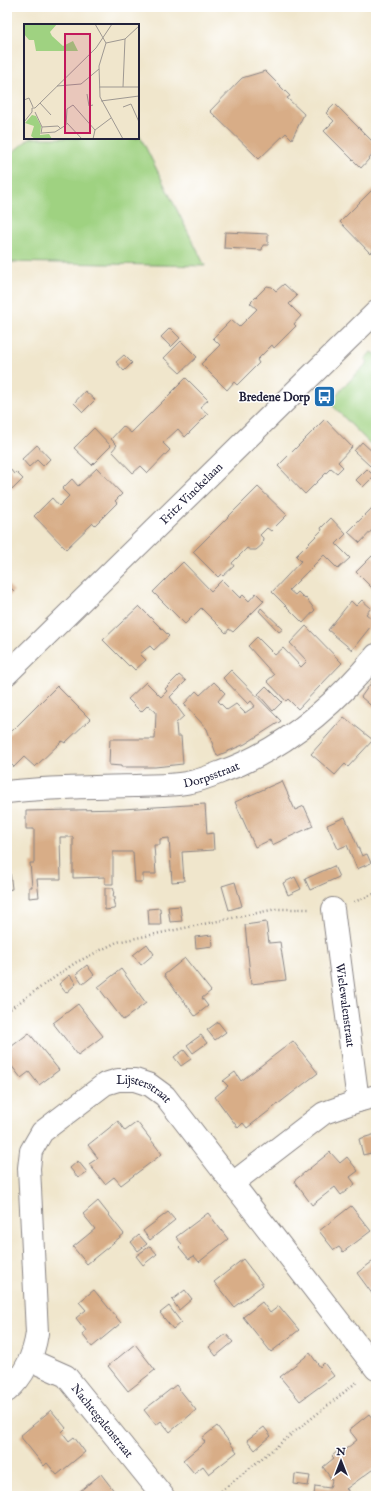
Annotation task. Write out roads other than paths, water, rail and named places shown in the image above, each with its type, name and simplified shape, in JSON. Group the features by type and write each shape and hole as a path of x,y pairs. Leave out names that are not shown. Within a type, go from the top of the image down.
{"street":[{"name":"Fritz Vinckelaan","path":"7,674 376,312"},
{"name":"Dorpsstraat","path":"7,792 175,784 195,781 225,771 248,762 271,750 299,730 333,701 376,655"},
{"name":"Wielewalenstraat","path":"233,1183 324,1113 367,1098 333,909"},
{"name":"Lijsterstraat","path":"7,1391 20,1377 30,1360 35,1344 37,1325 29,1164 34,1145 48,1126 105,1084 124,1079 142,1081 154,1087 165,1096 375,1368"},
{"name":"Nachtegalenstraat","path":"30,1360 66,1376 163,1496"}],"place":[{"name":"Bredene Dorp","path":"325,397"}]}
